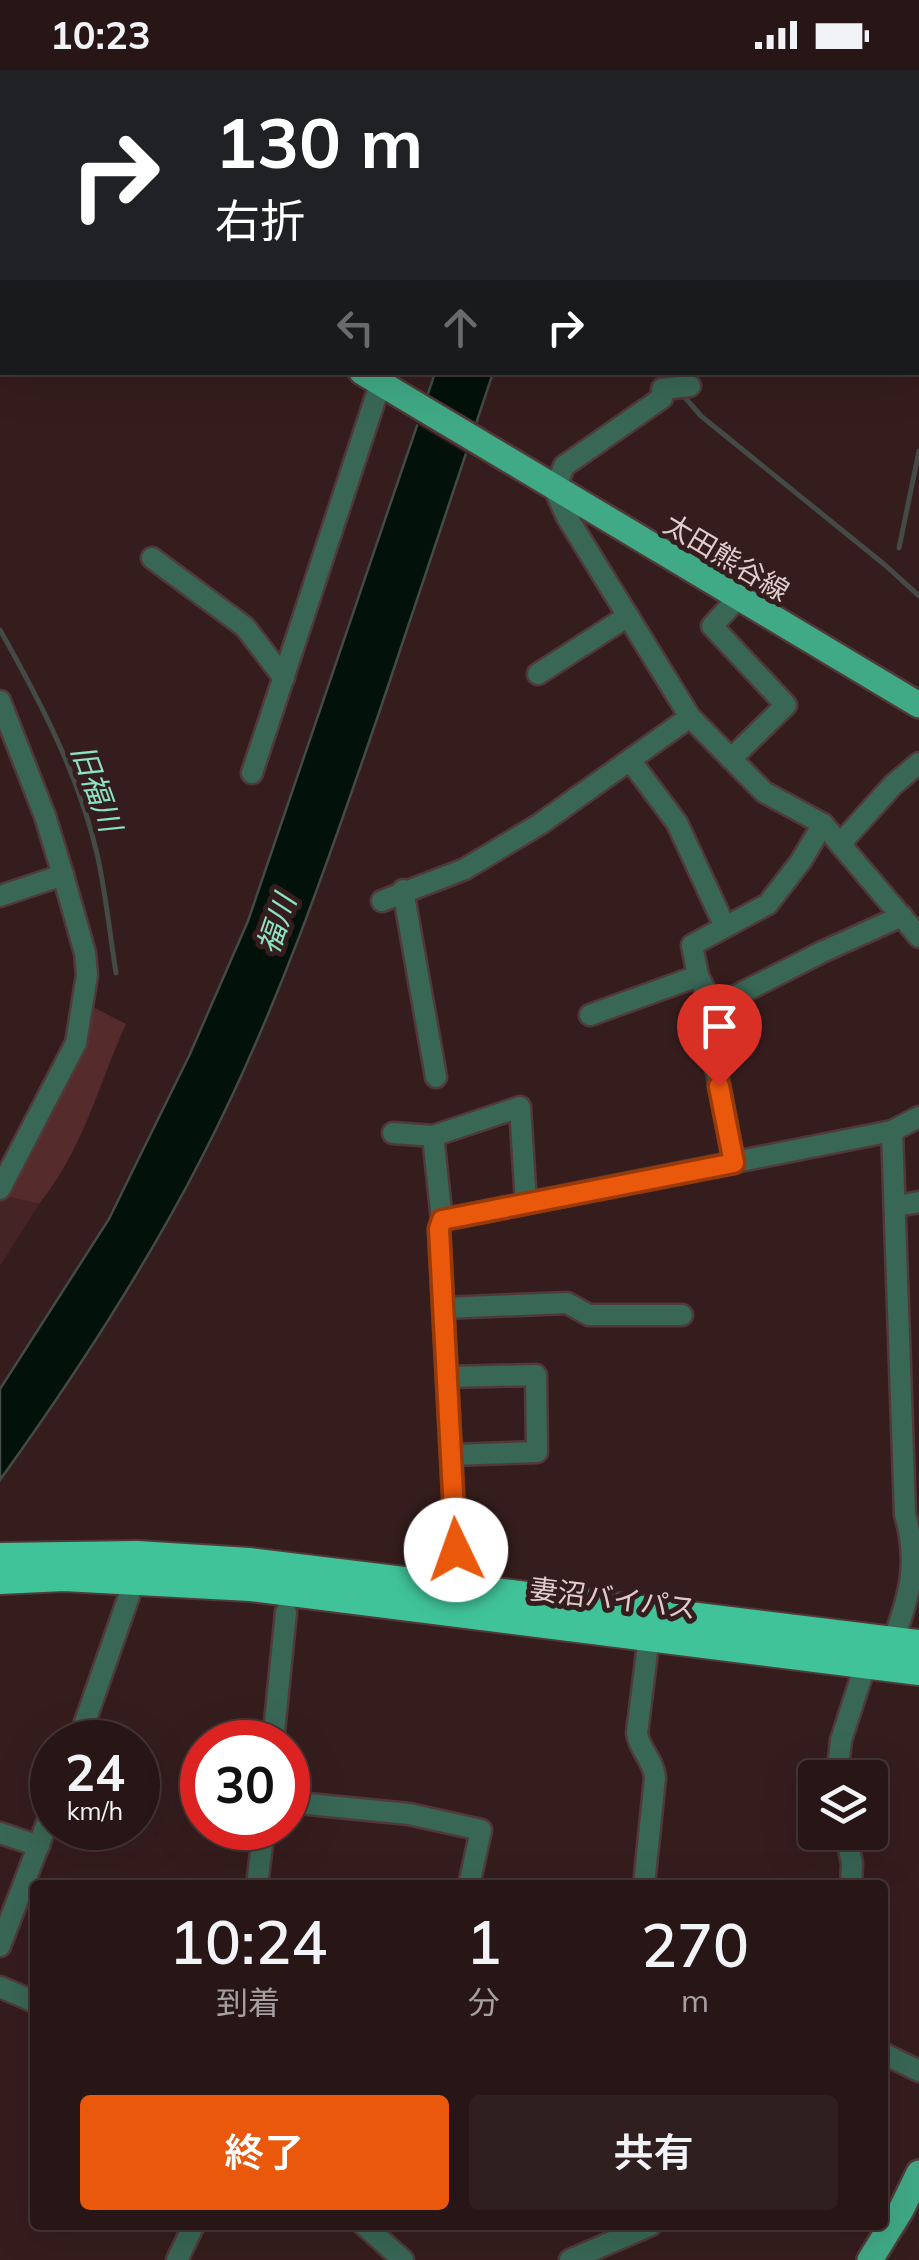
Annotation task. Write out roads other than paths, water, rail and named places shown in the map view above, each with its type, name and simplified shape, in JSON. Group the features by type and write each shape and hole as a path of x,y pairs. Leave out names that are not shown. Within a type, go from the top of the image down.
{"highway":[{"name":"妻沼バイパス","path":"0,1557 132,1567 250,1588 649,1636 686,1628 906,1642"},
{"name":"妻沼バイパス","path":"0,1580 132,1567 248,1562 451,1586 919,1671"}],"main road":[{"name":"太田熊谷線","path":"377,379 505,460 919,706"},
{"path":"870,2260 919,2173"}],"street":[{"path":"252,773 377,379"},
{"path":"690,386 662,389 662,398 564,466 555,490 567,517 690,717 764,792 823,824 914,928 822,952 714,1007 698,976 692,945 768,904 823,824"},
{"path":"152,558 245,627 284,678"},
{"path":"731,759 786,706 712,626 738,598"},
{"path":"538,674 628,616"},
{"path":"0,701 64,875 85,953 86,992 80,1028 68,1062 0,1189"},
{"path":"382,901 464,869 540,824 690,717"},
{"path":"630,760 677,823 726,927"},
{"path":"840,844 893,785 919,763"},
{"path":"0,896 64,875"},
{"path":"403,890 436,1077"},
{"path":"590,1015 698,976"},
{"path":"712,1047 734,1163"},
{"path":"393,1133 433,1136 520,1107 526,1203"},
{"path":"442,1220 892,1131 919,1117"},
{"path":"892,1131 915,1582 906,1642"},
{"path":"433,1136 442,1220 439,1229 456,1550 451,1586"},
{"path":"896,1206 919,1202"},
{"path":"443,1308 567,1303 589,1316 682,1314"},
{"path":"447,1377 536,1375 537,1452 450,1455"},
{"path":"86,1720 129,1596 132,1567"},
{"path":"275,1720 286,1612"},
{"path":"645,1880 655,1778 637,1733 649,1636"},
{"path":"840,1760 842,1740 866,1664"},
{"path":"310,1804 409,1814 481,1830 470,1880"},
{"path":"0,1833 30,1843"},
{"path":"0,1946 37,1850"},
{"path":"258,1880 261,1850"},
{"path":"849,1850 851,1880"},
{"path":"0,1987 30,2000"},
{"path":"888,2056 919,2071"},
{"path":"177,2260 192,2230"},
{"path":"370,2230 403,2260"},
{"path":"570,2260 639,2230"}],"water":[{"name":"福川","path":"434,375 492,375 320,881 253,1050 156,1242 107,1323 0,1480 0,1389 109,1219 190,1054 248,921"}],"waterway":[{"path":"682,394 701,416 919,596"},
{"path":"899,548 919,451"},
{"name":"旧福川","path":"0,630 44,712 81,798 98,858 116,973"}]}
